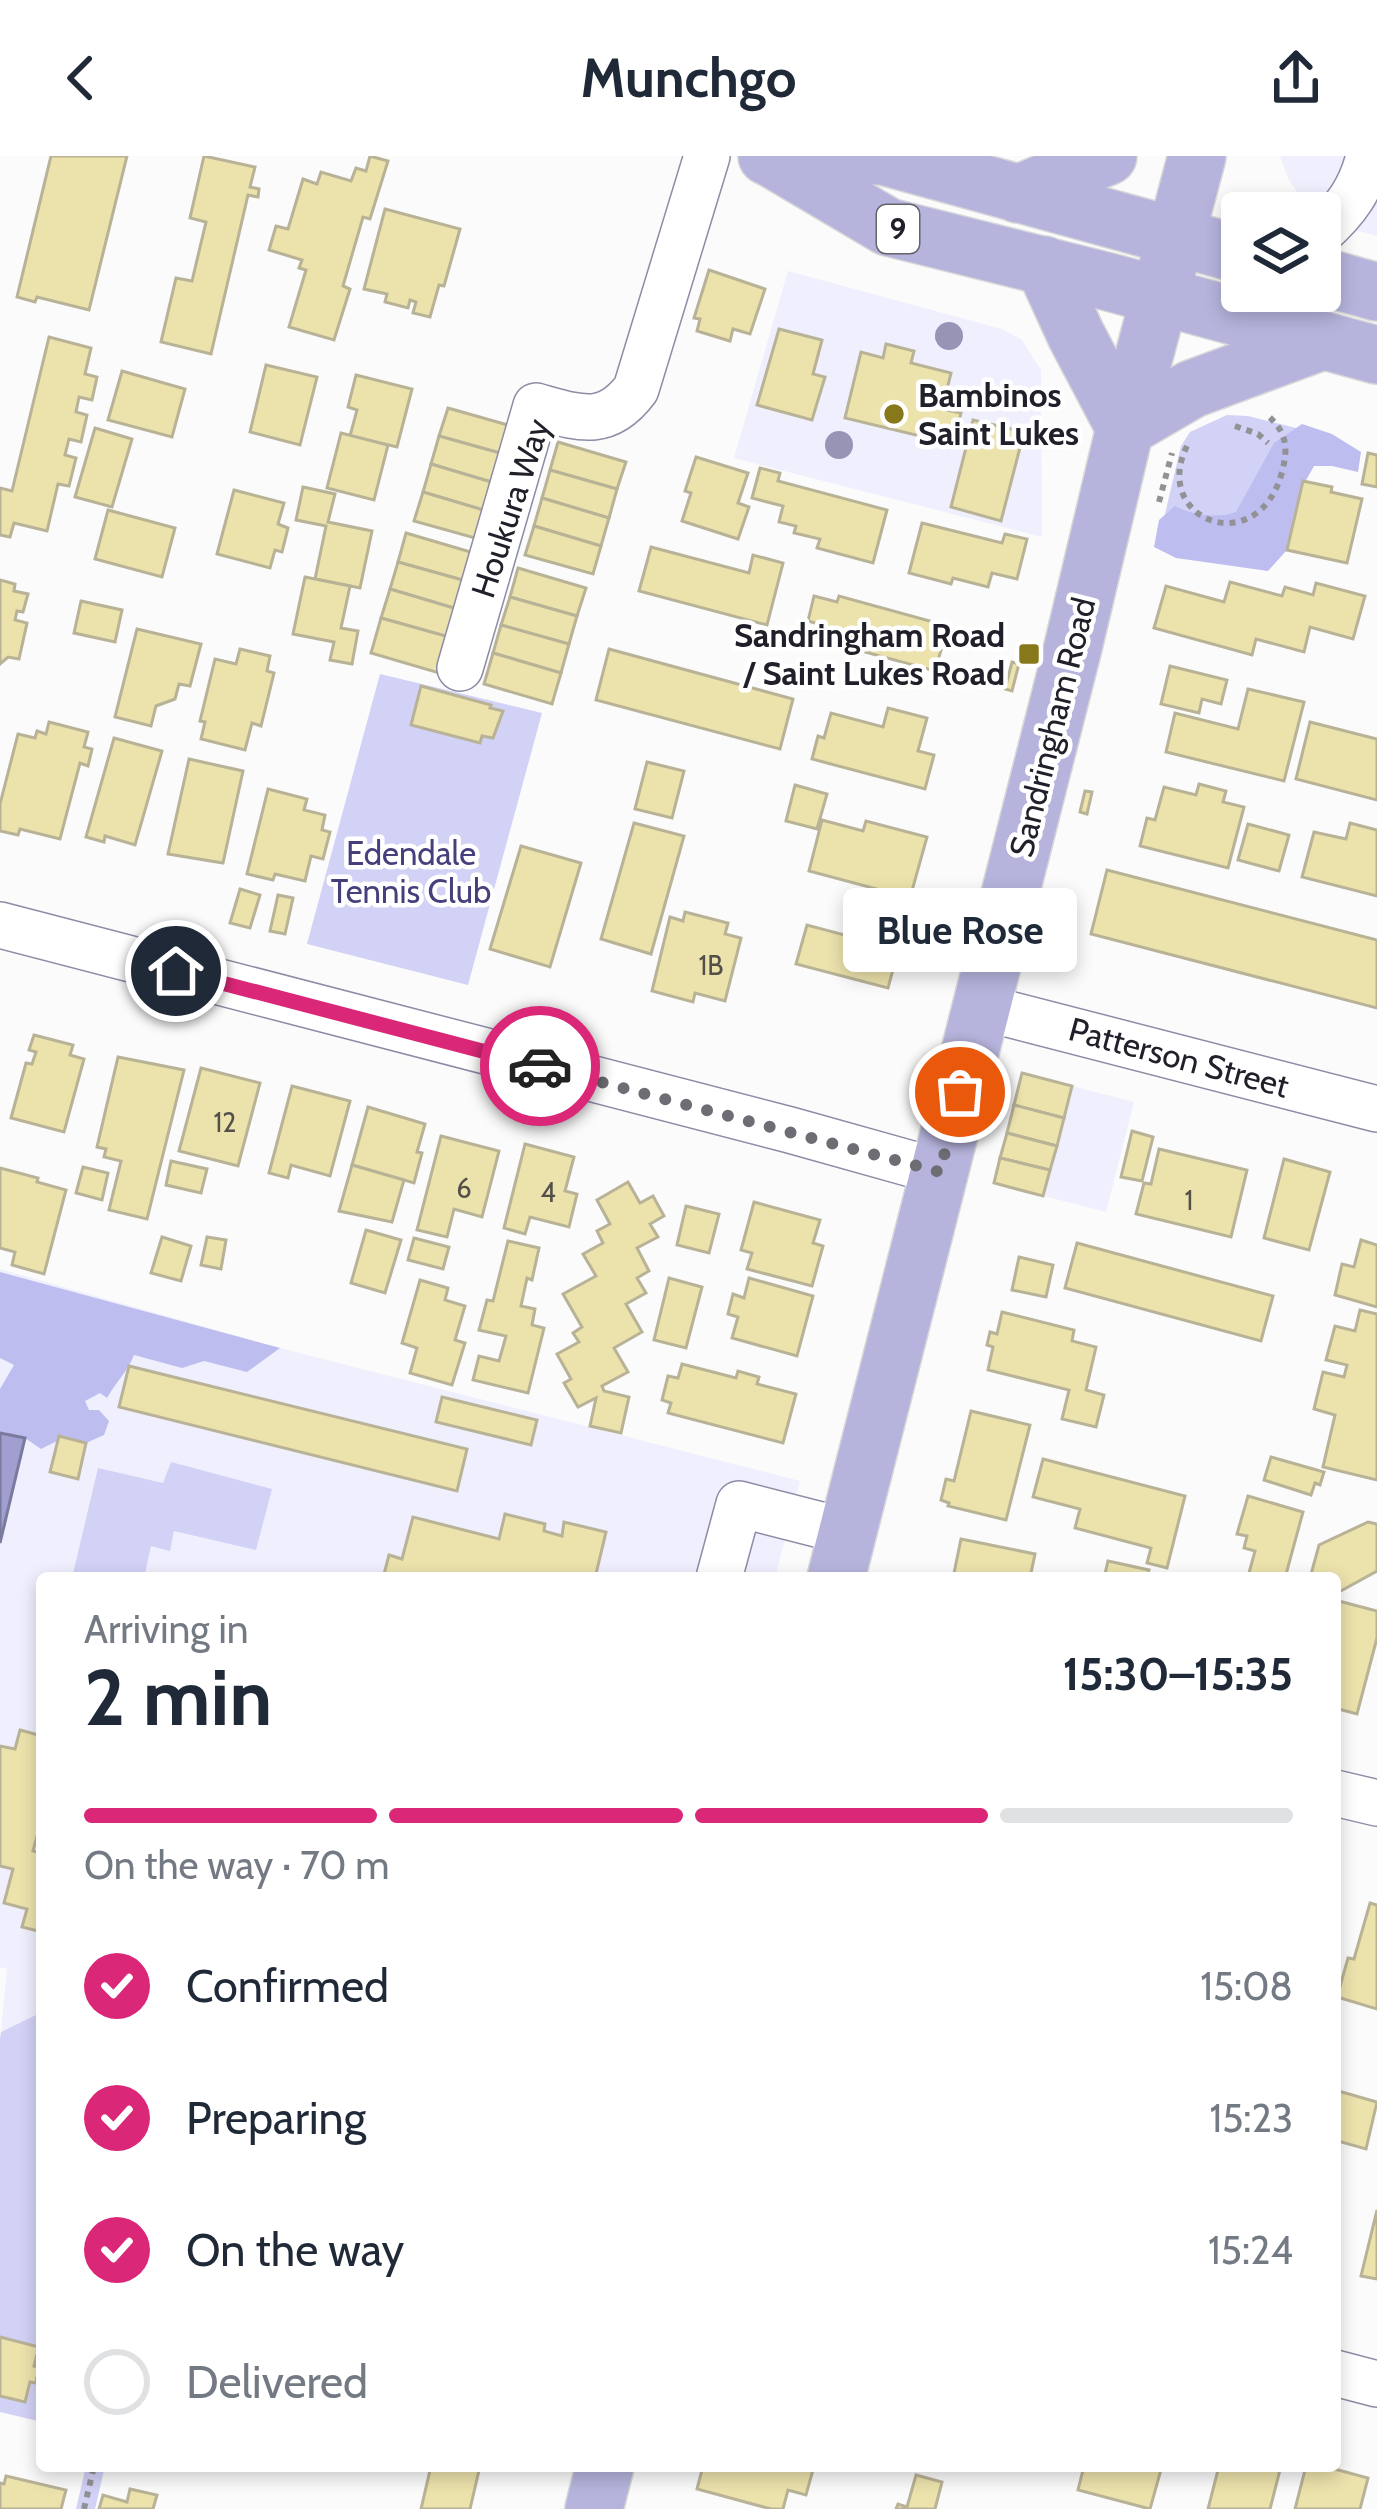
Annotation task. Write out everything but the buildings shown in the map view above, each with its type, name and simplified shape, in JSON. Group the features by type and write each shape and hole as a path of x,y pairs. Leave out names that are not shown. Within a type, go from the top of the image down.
{"main road":[{"name":"9","path":"767,156 883,157 1221,249"},
{"name":"9","path":"767,156 888,227 1377,355"},
{"path":"1018,194 1108,156"},
{"name":"Sandringham Road","path":"842,1555 1197,156"},
{"path":"1044,265 1125,428 1192,389 1322,341"},
{"path":"1341,282 1377,292"},
{"path":"594,2509 603,2472"}],"street":[{"name":"Houkura Way","path":"460,668 536,406 584,419 620,410 636,389 706,156"},
{"path":"1341,213 1355,195 1370,156"},
{"path":"0,925 940,1172"},
{"name":"Patterson Street","path":"981,1007 1377,1109"},
{"path":"721,1572 739,1504 842,1555"},
{"path":"1341,1794 1377,1804"},
{"path":"1341,2375 1377,2384"}],"path":[{"path":"1191,440 1179,467 1184,501 1214,522 1241,523 1259,514 1274,497 1287,445 1283,430 1251,406"},
{"path":"1232,425 1268,443"},
{"path":"84,2509 93,2472"}],"shaded area":[{"path":"1280,156 1377,156 1377,236 1354,230 1341,217 1341,192 1297,192"},
{"name":"Bambinos Saint Lukes","path":"788,271 1002,329 1022,340 1041,370 1042,537 734,458"},
{"path":"1302,424 1332,434 1361,452 1358,472 1314,466 1300,491 1286,551 1268,571 1176,558 1154,547 1159,520 1175,506 1205,515 1236,512 1274,443"},
{"path":"1022,1073 1134,1102 1106,1212 994,1183"},
{"path":"0,1269 280,1348 800,1481 777,1572 36,1572 36,2015 1,2032 7,1969 0,1967"},
{"path":"0,1272 280,1348 247,1372 204,1361 182,1368 134,1355 107,1398 100,1393 85,1401 89,1410 99,1410 109,1421 104,1435 86,1443 57,1441 41,1449 25,1438 0,1433 0,1389 14,1365 0,1358"},
{"path":"0,1433 25,1438 0,1543"}],"green space":[{"path":"1227,415 1312,432 1275,559 1161,531 1181,446 1190,432"},
{"name":"Edendale Tennis Club","path":"380,674 542,713 468,985 307,944"},
{"path":"171,1462 272,1489 256,1550 174,1531 170,1551 151,1546 145,1572 73,1572 98,1468 163,1483"},
{"path":"36,2015 36,2421 0,2412 1,2032"},
{"path":"85,2472 104,2472 95,2509 76,2509"}],"way so far":[{"path":"540,1066 940,1172 960,1092"}],"place":[{"name":"Bambinos Saint Lukes","path":"894,414"},
{"name":"Sandringham Road / Saint Lukes Road","path":"1029,654"},
{"name":"Blue Rose","path":"960,1092"}],"route":[{"path":"176,971 540,1066"}]}
